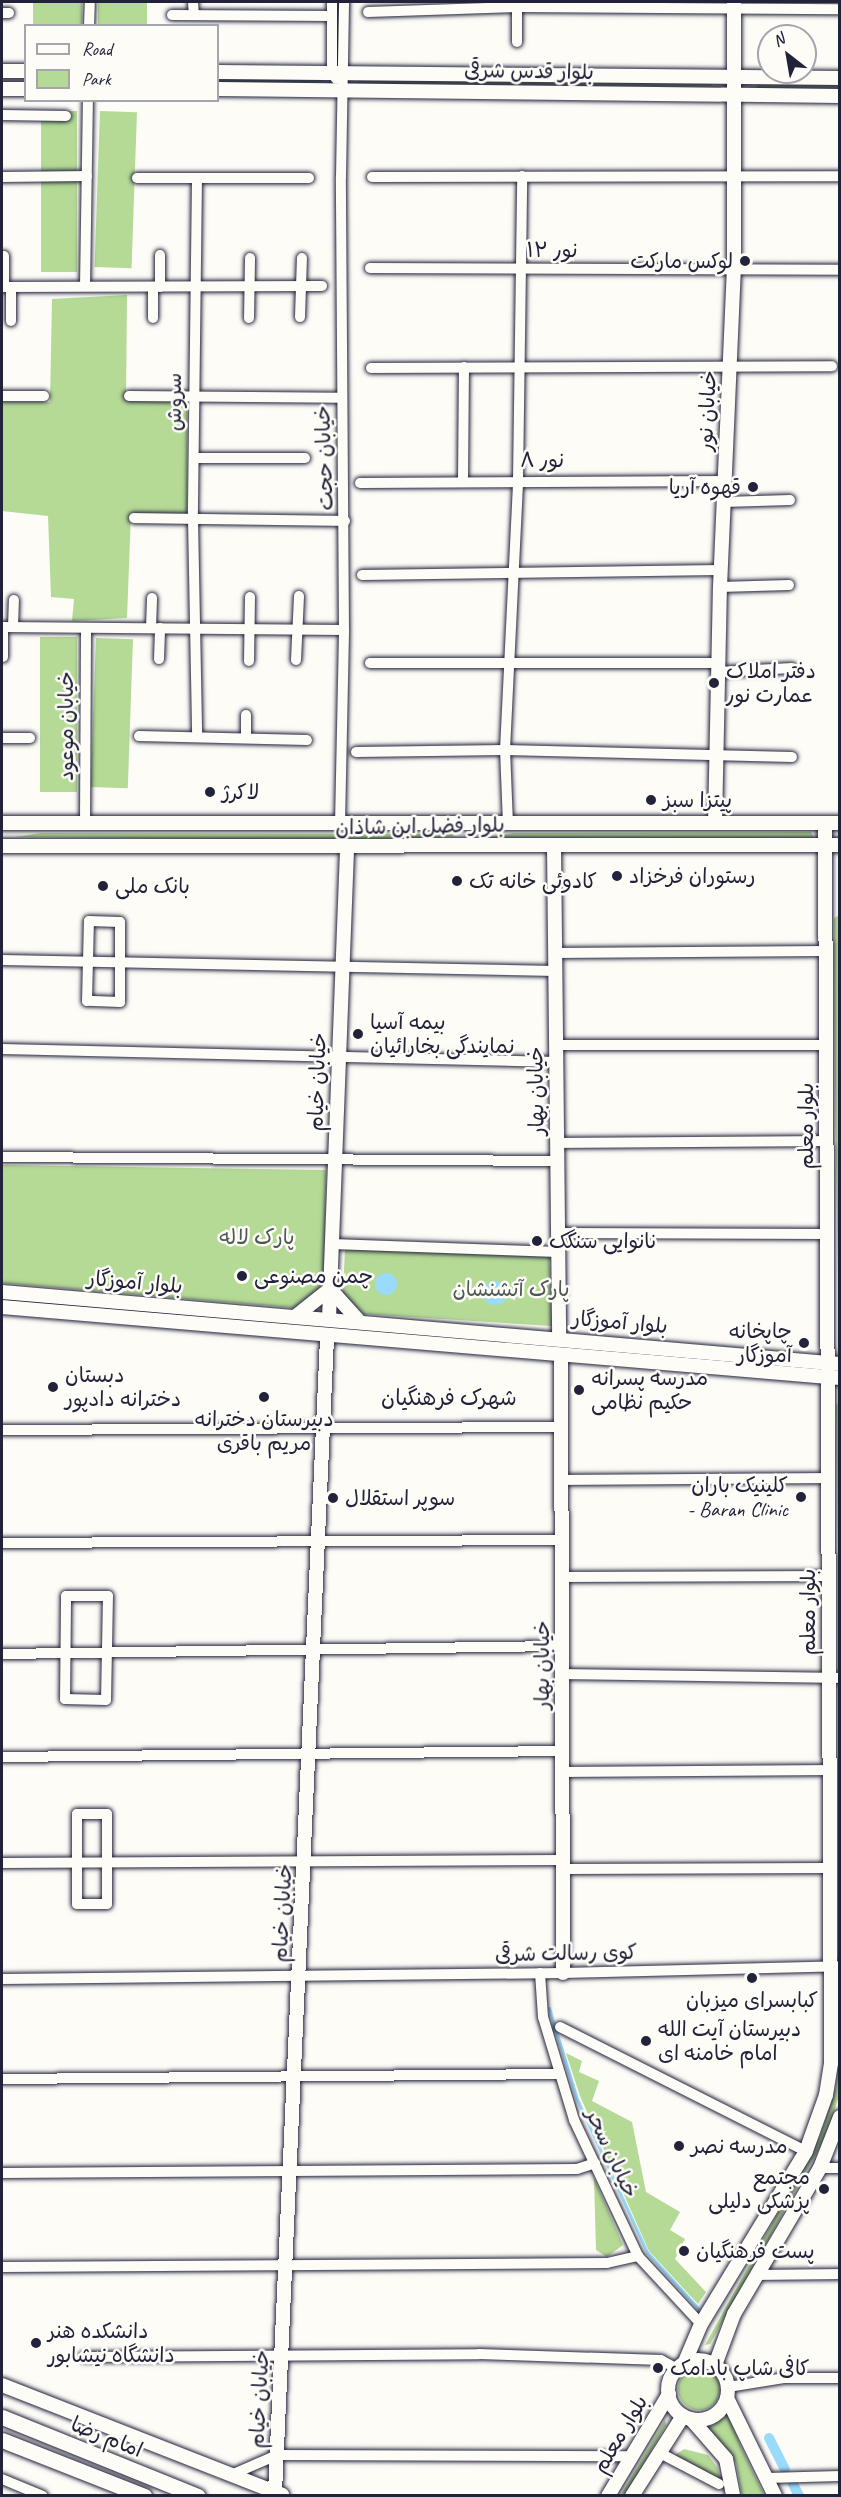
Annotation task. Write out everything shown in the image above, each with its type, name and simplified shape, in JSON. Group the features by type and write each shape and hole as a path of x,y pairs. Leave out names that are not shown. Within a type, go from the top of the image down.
{"highway":[{"name":"امام رضا","path":"2,2417 198,2496"},
{"name":"امام رضا","path":"2,2440 144,2496"}],"main road":[{"name":"خیابان نور","path":"715,824 720,570 734,270 735,6"},
{"path":"2,70 24,70"},
{"name":"بلوار قدس شرقی","path":"219,72 840,78"},
{"path":"2,89 24,89"},
{"name":"بلوار قدس شرقی","path":"219,90 840,96"},
{"name":"بلوار فضل ابن شاذان","path":"2,823 840,823"},
{"name":"بلوار معلم","path":"681,2366 701,2324 806,2151 826,2095 836,1966 828,1868 829,1770 834,1678 829,1576 828,1478 835,1370 827,1234 826,951 832,912 825,823"},
{"path":"461,824 463,846"},
{"name":"خیابان بهار","path":"554,845 559,1337"},
{"name":"بلوار فضل ابن شاذان","path":"2,846 347,848 840,845"},
{"name":"خیابان خیام","path":"329,1319 347,848"},
{"path":"296,1316 330,1289 359,1321"},
{"name":"بلوار آموزگار","path":"2,1292 559,1337 835,1370"},
{"path":"105,1316 107,1301"},
{"name":"بلوار آموزگار","path":"2,1307 561,1356 835,1370"},
{"path":"446,1346 448,1329"},
{"name":"خیابان خیام","path":"279,2494 277,2455 327,1336"},
{"name":"خیابان بهار","path":"561,1356 565,1864 563,1973"},
{"path":"715,2365 734,2314 820,2168 840,2117"},
{"path":"733,2496 726,2459 669,2394 681,2366 700,2360 715,2365 775,2496"},
{"path":"2,2385 279,2494"},
{"path":"687,2417 713,2416 728,2392"},
{"name":"بلوار معلم","path":"608,2496 669,2394"},
{"name":"بلوار معلم","path":"632,2496 658,2452 687,2417"}],"street":[{"path":"89,24 90,2"},
{"path":"193,2 194,15"},
{"path":"332,2 337,73"},
{"path":"337,73 344,2"},
{"path":"517,4 517,42"},
{"path":"368,12 517,4 840,9"},
{"path":"172,15 332,16"},
{"name":"خیابان حجت","path":"337,73 342,90 341,398 345,521 340,824"},
{"path":"85,286 88,102"},
{"path":"2,114 66,116"},
{"path":"372,177 736,174 840,176"},
{"path":"2,177 87,176"},
{"path":"508,824 505,750 518,480 522,176"},
{"path":"137,178 309,178"},
{"name":"سروش","path":"197,178 193,519 193,628 197,736"},
{"path":"153,318 160,255"},
{"path":"4,256 5,287 11,321"},
{"path":"249,318 250,258"},
{"path":"300,317 302,258"},
{"name":"نور ۱۲","path":"370,268 840,270"},
{"path":"5,287 322,286"},
{"path":"371,368 832,366"},
{"path":"463,481 464,367"},
{"path":"2,396 44,396"},
{"path":"129,396 341,398"},
{"path":"194,458 305,458"},
{"name":"نور ۸","path":"360,483 518,480 725,481"},
{"path":"724,502 790,500"},
{"path":"134,518 345,521"},
{"path":"362,575 513,571 720,570"},
{"path":"720,587 789,585"},
{"path":"296,660 299,596"},
{"path":"249,661 250,597"},
{"path":"152,598 159,659"},
{"path":"3,657 6,627 14,600"},
{"path":"6,627 344,630"},
{"name":"خیابان موعود","path":"85,822 86,629"},
{"path":"370,663 792,668"},
{"path":"246,715 246,737"},
{"path":"139,736 246,737 307,741"},
{"path":"2,738 30,738"},
{"path":"356,752 505,750 792,757"},
{"path":"89,921 120,922 120,1002 87,1002 88,963 89,921"},
{"path":"555,953 826,951"},
{"path":"2,960 555,971"},
{"path":"556,1045 826,1045"},
{"path":"2,1049 556,1062"},
{"path":"557,1143 828,1141"},
{"path":"2,1157 558,1161"},
{"path":"558,1233 827,1234"},
{"path":"332,1244 558,1252"},
{"path":"2,1430 560,1427"},
{"path":"562,1480 828,1478"},
{"path":"2,1543 562,1540"},
{"path":"562,1576 829,1576"},
{"path":"66,1596 108,1596 106,1700 64,1699 65,1654 66,1596"},
{"path":"2,1654 563,1646"},
{"path":"564,1674 690,1674 834,1678"},
{"path":"2,1757 563,1751"},
{"path":"564,1772 829,1770"},
{"path":"77,1814 107,1814 107,1904 77,1904 77,1864 77,1814"},
{"path":"2,1863 435,1860 697,1869 828,1868"},
{"name":"کوی رسالت شرقی","path":"2,1978 563,1973 836,1966"},
{"name":"خیابان سحر","path":"540,1973 543,2017 574,2121 596,2163 638,2256 701,2324"},
{"path":"560,2027 806,2151"},
{"path":"2,2079 560,2074"},
{"path":"2,2173 291,2169 577,2169 596,2163"},
{"path":"820,2168 840,2168"},
{"path":"2,2267 607,2263 638,2256"},
{"path":"757,2276 840,2274"},
{"path":"84,2356 479,2354 661,2360 681,2366"},
{"path":"728,2392 784,2378 840,2378"},
{"path":"658,2452 719,2484"},
{"path":"231,2475 277,2455 631,2456"},
{"path":"767,2478 840,2476"},
{"path":"2,2480 43,2496"}],"green space":[{"path":"33,2 82,2 82,24 33,24"},
{"path":"98,2 147,2 147,24 98,24"},
{"path":"219,78 321,79 323,82 219,86"},
{"path":"358,79 710,83 713,86 355,85"},
{"path":"839,83 839,90 756,88 758,84"},
{"path":"41,111 77,111 77,272 41,272"},
{"path":"100,111 137,112 132,268 95,267"},
{"path":"127,295 126,400 187,400 187,519 131,513 127,618 72,621 74,599 51,597 48,516 2,511 2,402 50,402 52,299"},
{"path":"40,637 77,637 77,792 40,792"},
{"path":"96,638 133,639 128,788 91,787"},
{"path":"811,832 814,838 483,838 514,833"},
{"path":"41,833 452,834 454,836 425,841 15,837"},
{"path":"837,916 840,918 839,1351 834,919"},
{"name":"پارک لاله","path":"2,1165 326,1170 324,1287 295,1308 2,1283"},
{"name":"پارک آتشنشان","path":"345,1249 549,1257 552,1326 363,1314 343,1293"},
{"path":"840,1401 839,1645 836,1406"},
{"path":"839,2033 839,2096 827,2134 710,2344 705,2345 820,2137 836,2087"},
{"path":"566,2053 582,2061 579,2072 599,2081 592,2101 632,2122 646,2192 680,2212 670,2230 685,2239 675,2259 706,2292 698,2304 649,2251 580,2096"},
{"path":"594,2178 623,2245 607,2257 596,2250"},
{"path":"699,2368 714,2374 720,2389 714,2404 699,2410 684,2404 678,2389 684,2374"},
{"path":"728,2415 764,2495 742,2495 736,2463 706,2429"},
{"path":"665,2420 666,2425 626,2495 620,2496"},
{"path":"684,2449 708,2455 717,2467 721,2481 675,2455"}],"water":[{"path":"386,1273 394,1276 397,1284 394,1292 386,1295 378,1292 375,1284 378,1276"},
{"path":"495,1281 504,1284 507,1293 504,1302 495,1305 486,1302 483,1293 486,1284"}],"waterway":[{"path":"549,2008 577,2099 647,2252 698,2308"},
{"path":"769,2438 785,2469"},
{"path":"793,2484 799,2496"}],"place":[{"name":"لوکس مارکت","path":"745,261"},
{"name":"قهوه آریا","path":"753,487"},
{"name":"دفتر املاک عمارت نور","path":"714,683"},
{"name":"لاکرژ","path":"210,792"},
{"name":"پیتزا سبز","path":"651,800"},
{"name":"رستوران فرخزاد","path":"617,876"},
{"name":"کادوئی خانه تک","path":"457,881"},
{"name":"بانک ملی","path":"103,886"},
{"name":"بیمه آسیا نمایندگی بخارائیان","path":"358,1034"},
{"name":"نانوایی سنگک","path":"537,1241"},
{"name":"چمن مصنوعی","path":"242,1276"},
{"name":"چاپخانه آموزگار","path":"804,1343"},
{"name":"دبستان دخترانه دادپور","path":"53,1387"},
{"name":"مدرسه پسرانه حکیم نظامی","path":"579,1390"},
{"name":"دبیرستان دخترانه مریم باقری","path":"264,1397"},
{"name":"کلینیک باران - Baran Clinic","path":"801,1497"},
{"name":"سوپر استقلال","path":"333,1498"},
{"name":"کبابسرای میزبان","path":"752,1978"},
{"name":"دبیرستان آیت الله امام خامنه ای","path":"646,2041"},
{"name":"مدرسه نصر","path":"679,2146"},
{"name":"مجتمع پزشکی دلیلی","path":"824,2189"},
{"name":"پست فرهنگیان","path":"684,2251"},
{"name":"دانشکده هنر دانشگاه نیشابور","path":"36,2343"},
{"name":"کافی شاپ بادامک","path":"658,2368"}],"district":[{"name":"شهرک فرهنگیان","path":"449,1399"}]}
